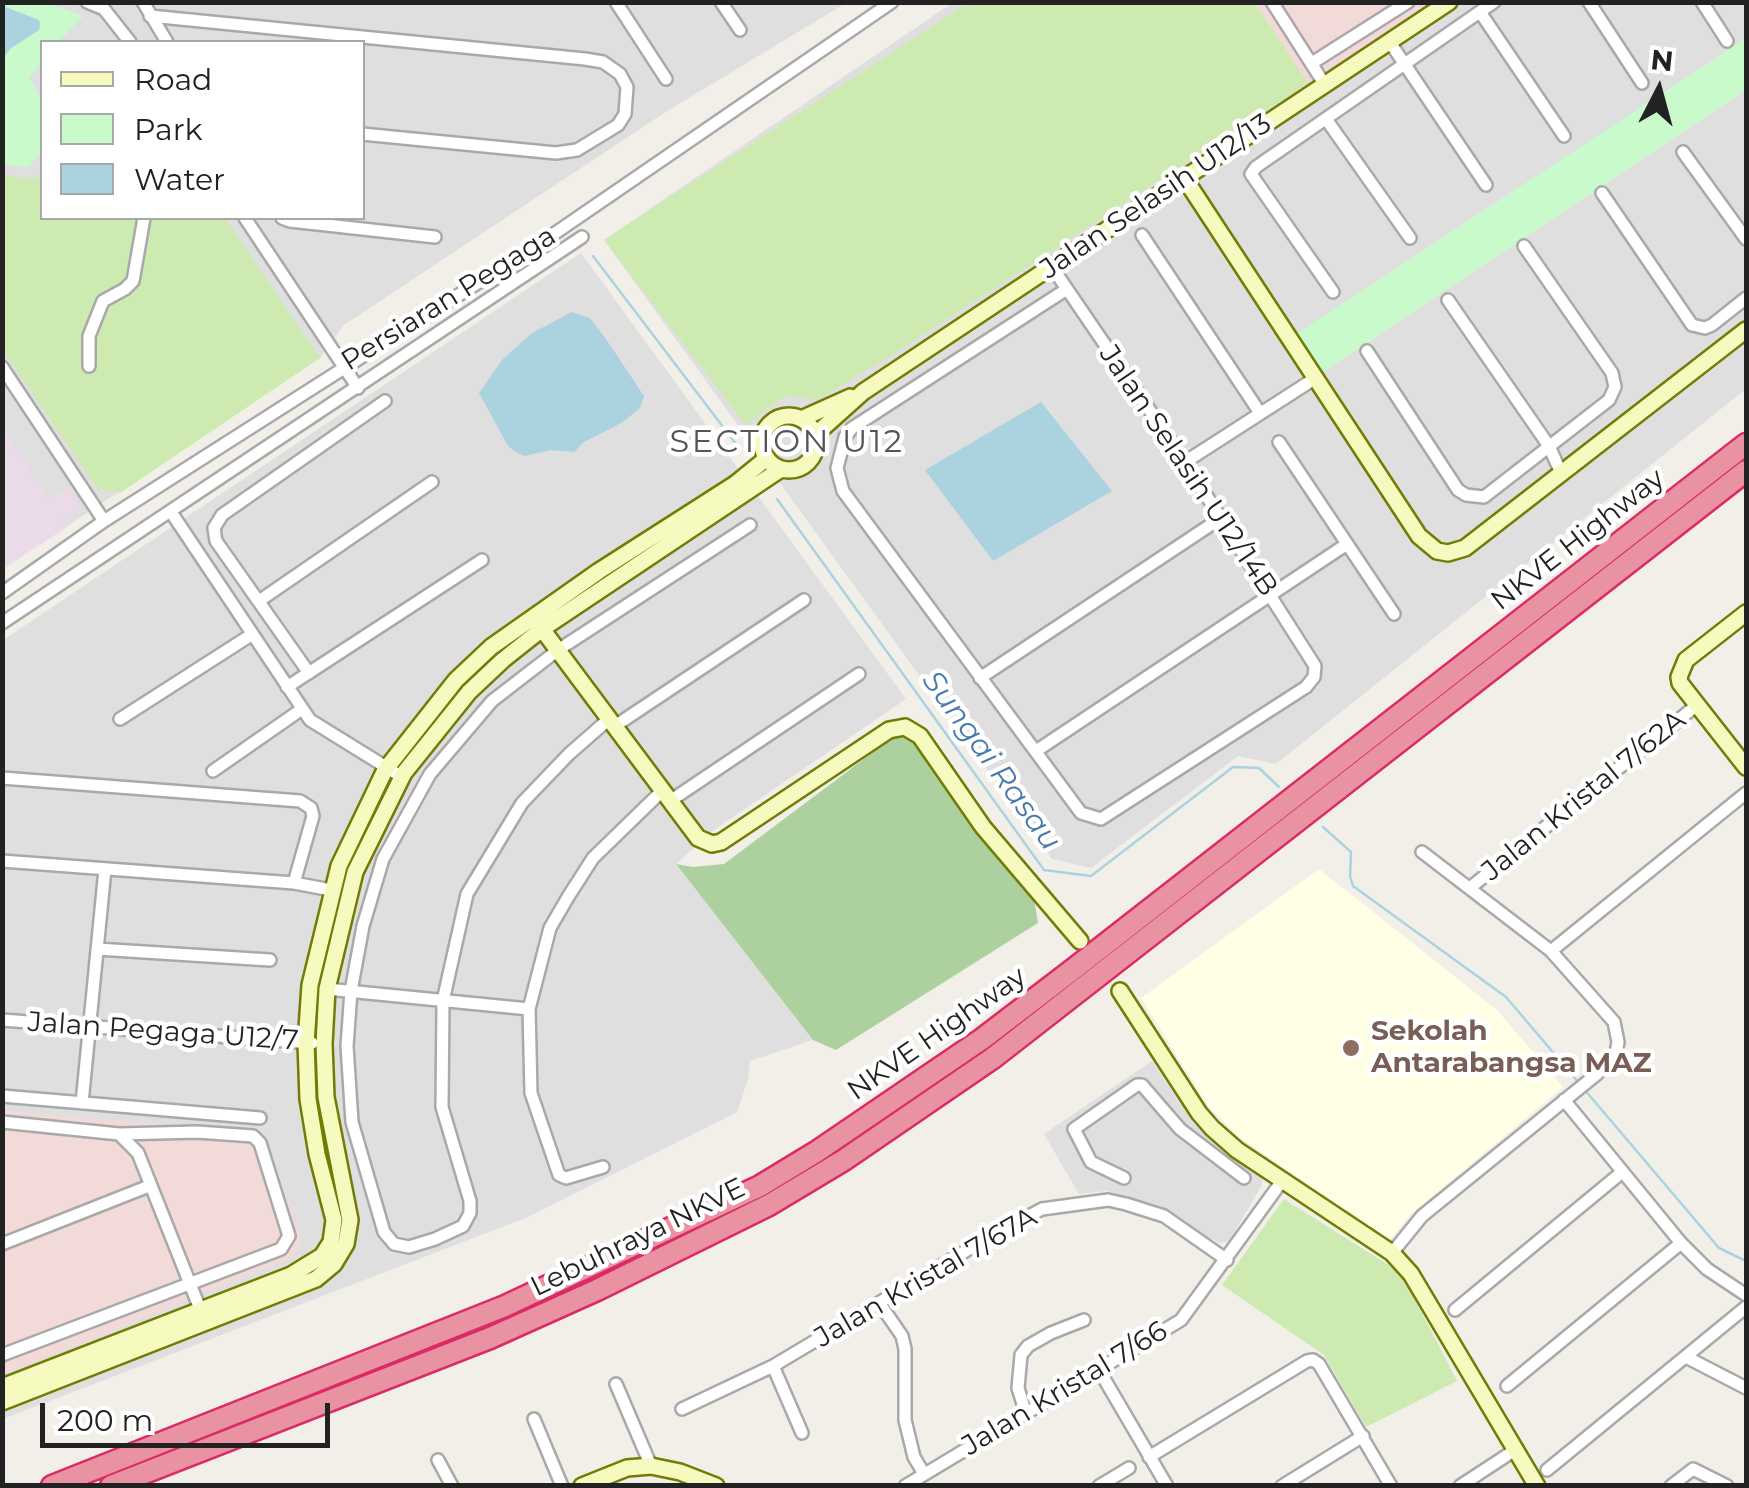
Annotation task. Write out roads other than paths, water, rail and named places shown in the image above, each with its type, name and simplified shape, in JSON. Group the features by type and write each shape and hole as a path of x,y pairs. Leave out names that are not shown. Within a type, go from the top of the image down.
{"highway":[{"name":"NKVE Highway","path":"52,1486 505,1306 760,1186 816,1152 982,1039 1071,972 1746,444"},
{"name":"Lebuhraya NKVE","path":"111,1486 490,1338 769,1205 844,1160 993,1058 1746,471"}],"street":[{"path":"87,2 104,10 128,40"},
{"path":"143,2 166,40"},
{"path":"616,2 666,79"},
{"path":"721,2 740,30"},
{"name":"Persiaran Pegaga","path":"2,593 104,521 548,238 892,2"},
{"path":"1272,2 1325,85"},
{"path":"1312,63 1408,2"},
{"name":"Jalan Selasih U12/13","path":"815,435 863,392 1449,2"},
{"path":"1333,292 1251,174 1494,2"},
{"path":"1588,2 1642,83"},
{"path":"1702,2 1727,41"},
{"path":"1480,12 1564,136"},
{"path":"150,16 603,62 620,74 626,87 625,114 618,124 577,150 556,153 365,134"},
{"path":"1389,41 1486,185"},
{"path":"1326,119 1410,238"},
{"path":"1683,152 1746,239"},
{"path":"1185,179 1419,536 1437,551 1448,553 1465,548 1746,330"},
{"path":"1602,193 1688,320 1699,327 1712,325 1746,298"},
{"path":"89,366 89,336 95,316 103,301 125,290 133,281 144,220"},
{"path":"246,220 358,388"},
{"path":"299,220 435,237"},
{"path":"1142,235 1260,413"},
{"name":"Persiaran Pegaga","path":"2,622 582,238"},
{"path":"1366,351 1466,496 1484,497 1609,400 1614,380 1524,246"},
{"name":"Jalan Selasih U12/14B","path":"1036,752 1081,813 1095,819 1105,818 1306,687 1314,678 1313,660 1052,267"},
{"path":"1067,290 852,428 842,445 837,468 843,491 1036,752 1347,544"},
{"path":"1448,300 1548,446 1561,473"},
{"path":"2,367 104,521"},
{"path":"1185,462 1314,379"},
{"name":"Jalan Selasih U12/13","path":"801,419 863,392"},
{"path":"309,673 216,541 214,528 222,515 386,401"},
{"path":"2,1387 316,1280 334,1264 346,1244 350,1220 326,1097 326,989 355,872 402,777 470,692 542,629 782,469 798,468 811,458 815,435 801,419 784,416 768,425 762,441 766,458 782,469"},
{"path":"1280,442 1394,614"},
{"path":"2,1402 203,1316 310,1267 322,1256 330,1242 333,1205 308,1099 310,986 331,890 358,822 385,770 456,680 491,648 600,571 735,484 766,458"},
{"path":"259,601 432,482"},
{"path":"171,512 310,720 385,770 402,777"},
{"path":"980,678 1221,518"},
{"path":"750,526 558,650 492,701 450,746 409,808 383,858 363,926 351,991 347,1046 352,1122 384,1232 394,1244 402,1247 435,1239 463,1226 470,1208 442,1108 443,1000 467,894 522,803 569,754 612,722 804,600"},
{"path":"287,687 482,560"},
{"path":"1746,614 1682,665 1680,683 1746,767"},
{"path":"542,629 698,838 712,844 721,842 890,730 904,726 920,736 982,826 1080,941"},
{"path":"120,719 251,635"},
{"path":"603,1166 566,1178 560,1175 531,1093 530,1009 550,928 593,858 667,796 859,674"},
{"name":"Jalan Kristal 7/62A","path":"1471,887 1697,705"},
{"path":"213,771 302,710"},
{"path":"2,778 300,801 312,808 313,816 294,883"},
{"path":"1551,950 1746,793"},
{"path":"1392,1254 1422,1216 1597,1074 1616,1054 1618,1032 1614,1022 1551,950 1422,852"},
{"path":"2,862 294,883 331,890"},
{"path":"82,1103 105,869"},
{"path":"97,949 270,960"},
{"path":"326,989 530,1009"},
{"path":"1120,991 1199,1113 1237,1150 1392,1254 1411,1274 1537,1486"},
{"name":"Jalan Pegaga U12/7","path":"2,1020 324,1044"},
{"path":"1126,1204 1129,1186 1124,1178 1091,1162 1074,1129 1137,1084 1142,1084 1180,1129 1244,1178"},
{"path":"2,1096 260,1118"},
{"path":"1568,1096 1621,1173 1681,1243 1746,1295"},
{"path":"2,1122 119,1134 197,1132 257,1139 289,1230 288,1241 281,1250 2,1356"},
{"path":"119,1134 138,1154 203,1316"},
{"path":"1455,1310 1621,1173"},
{"path":"1108,1200 1115,1180 1124,1178"},
{"name":"Jalan Kristal 7/66","path":"904,1486 1181,1320 1282,1181"},
{"path":"2,1244 149,1186"},
{"name":"Jalan Kristal 7/67A","path":"682,1408 773,1366 1042,1209 1108,1200 1126,1204 1164,1216 1227,1260"},
{"path":"1507,1386 1681,1243"},
{"path":"880,1304 902,1336 905,1420 914,1456 924,1474"},
{"path":"1547,1470 1746,1307"},
{"path":"1026,1414 1018,1388 1021,1355 1028,1346 1084,1320"},
{"path":"1686,1356 1746,1388"},
{"path":"1149,1457 1307,1361 1319,1364 1391,1486"},
{"path":"773,1366 802,1433"},
{"path":"1099,1370 1167,1486"},
{"path":"616,1384 651,1466"},
{"path":"534,1420 562,1486"},
{"path":"1282,1486 1363,1436"},
{"path":"1460,1486 1515,1450"},
{"path":"438,1460 452,1486"},
{"path":"582,1486 627,1468 651,1466 716,1486"},
{"path":"1098,1486 1129,1468"},
{"path":"1671,1486 1692,1469 1727,1486"}],"water":[{"path":"3,6 39,20 40,25 39,30 10,49 3,59"},
{"path":"572,312 590,318 644,396 640,408 623,422 584,442 574,452 550,450 525,456 508,446 479,393 502,360 532,333"},
{"path":"1041,402 1112,491 993,561 925,470"}],"waterway":[{"name":"Sungai Rasau","path":"593,256 736,444"},
{"name":"Sungai Rasau","path":"777,499 1044,870 1091,876 1233,767 1259,768 1279,787"},
{"name":"Sungai Rasau","path":"1323,827 1351,852 1353,886 1506,997 1579,1083"},
{"name":"Sungai Rasau","path":"1584,1089 1719,1248 1746,1261"}],"place":[{"name":"Sekolah Antarabangsa MAZ","path":"1351,1048"}],"district":[{"name":"SECTION U12","path":"787,443"}]}
